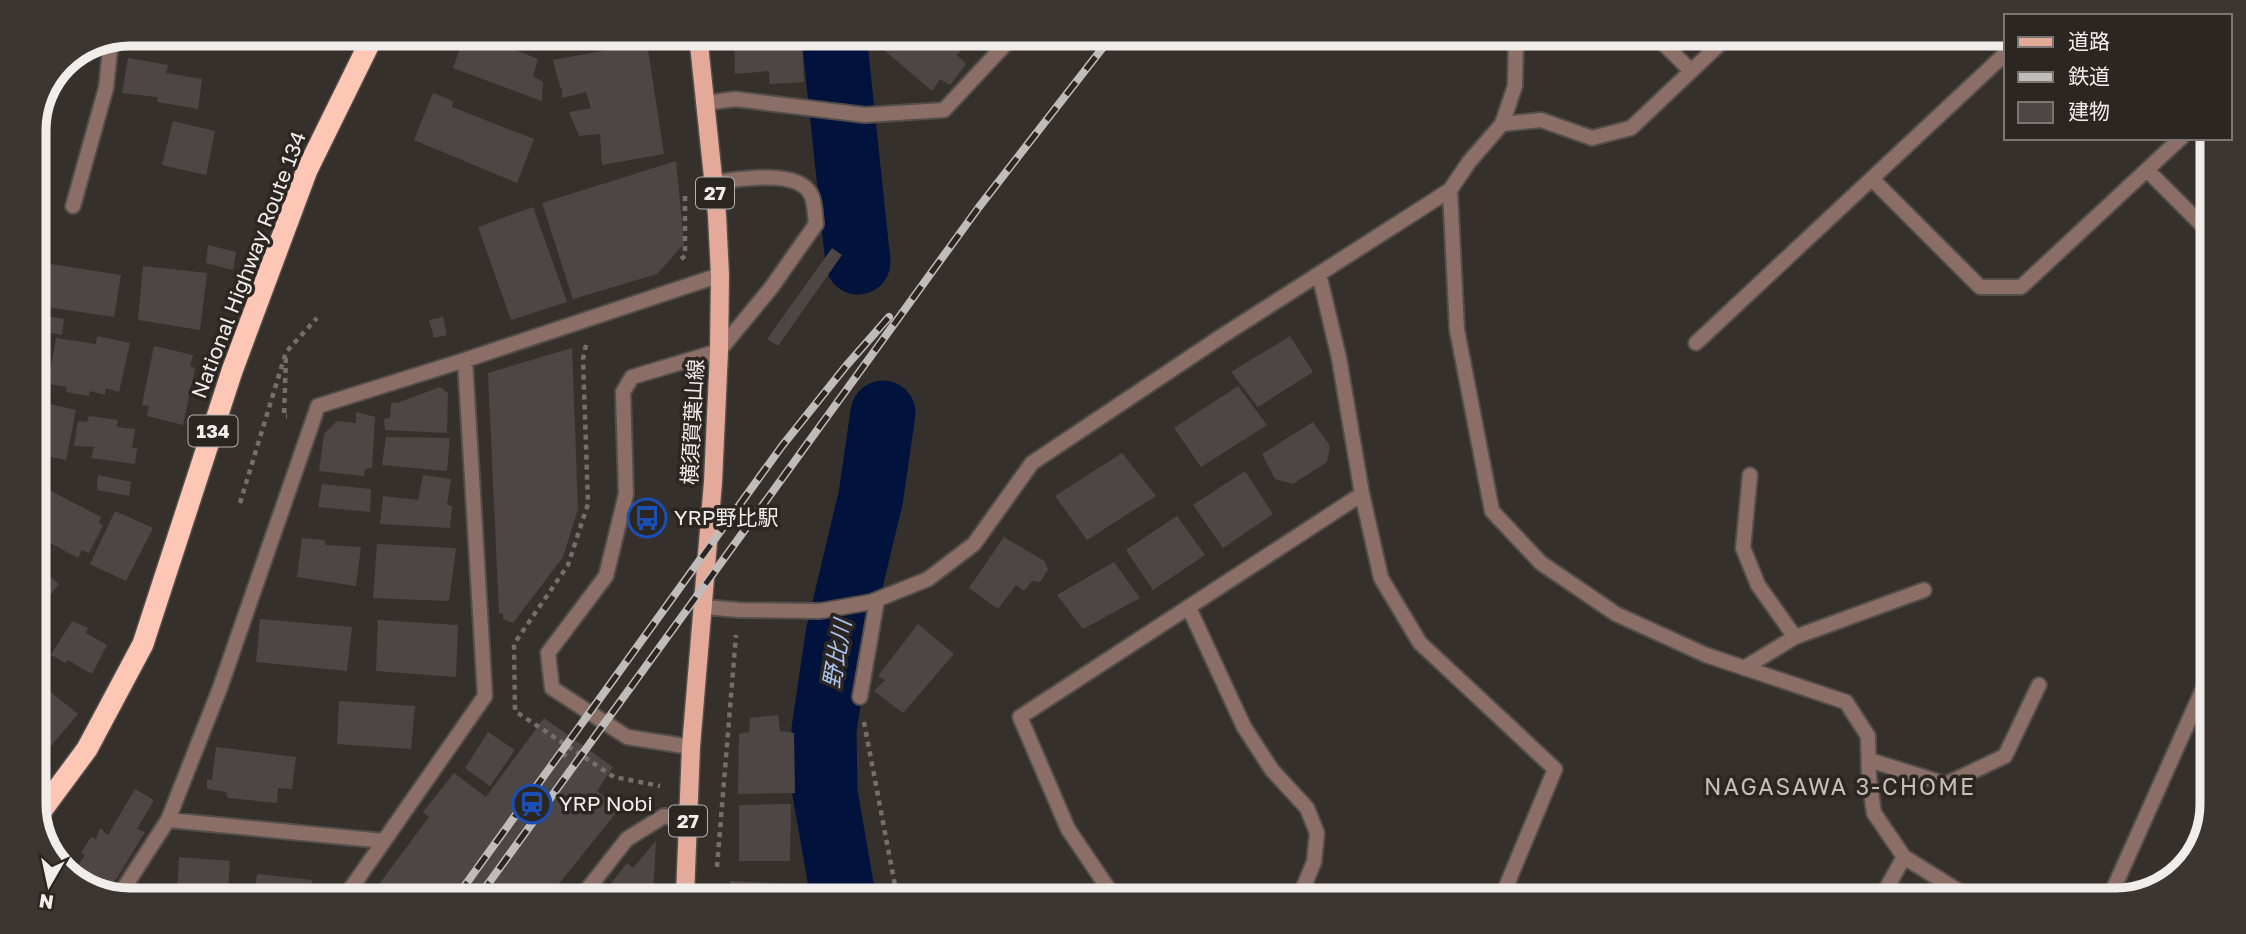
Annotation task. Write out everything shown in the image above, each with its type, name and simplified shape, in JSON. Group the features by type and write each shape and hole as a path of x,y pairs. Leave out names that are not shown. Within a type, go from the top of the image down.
{"highway":[{"name":"National Highway Route 134","path":"46,804 87,749 143,644 232,371 307,170 368,46"}],"main road":[{"name":"横須賀葉山線","path":"685,888 691,747 704,607 719,351 720,275 714,181 699,46"}],"street":[{"path":"706,103 735,99 865,115 944,110 1004,46"},
{"path":"704,607 820,611 874,601 928,579 974,544 1032,463 1222,336 1450,190 1469,162 1502,124 1515,86 1516,46"},
{"path":"1666,46 1691,71"},
{"path":"1502,124 1541,120 1592,138 1631,128 1718,46"},
{"path":"73,206 106,88 110,48"},
{"path":"1696,343 2004,55"},
{"path":"1871,179 1980,288 2021,287 2179,140"},
{"path":"2147,170 2200,223"},
{"path":"691,747 628,737 552,688 548,653 606,576 626,494 623,392 632,377 719,351 771,288 816,224 812,195 803,186 788,178 714,181"},
{"path":"1450,190 1457,330 1492,510 1541,564 1616,614 1706,656 1846,702 1868,736 1874,813 1904,856 1954,888"},
{"path":"1319,274 1339,358 1362,494 1381,578 1420,643 1555,769 1506,888"},
{"path":"124,888 168,820 220,688 318,406 720,275"},
{"path":"351,888 485,696 465,360"},
{"path":"1749,475 1743,548 1758,585 1795,636"},
{"path":"1108,888 1068,829 1020,717 1362,494"},
{"path":"1744,667 1795,636 1924,590"},
{"path":"860,697 874,601"},
{"path":"1189,608 1244,727 1272,770 1307,808 1317,833 1314,862 1303,888"},
{"path":"1869,760 1946,785 2005,756 2039,685"},
{"path":"2114,888 2200,696"},
{"path":"588,888 627,839 664,816 688,820"},
{"path":"168,820 384,841"},
{"path":"1887,888 1904,856"}],"path":[{"path":"674,264 685,256 685,190"},
{"path":"240,503 286,352 317,318"},
{"path":"598,341 586,345 583,359 588,504 568,565 514,644 515,711 614,777 660,786"},
{"path":"286,352 284,416 312,422"},
{"path":"716,870 736,631"},
{"path":"860,697 896,888"},
{"path":"563,757 570,747"}],"building":[{"path":"461,46 506,46 538,59 533,76 543,82 542,101 453,68"},
{"path":"630,46 647,46 664,154 602,165 600,134 579,136 569,112 591,108 586,92 562,98 553,60"},
{"path":"734,46 802,46 804,82 770,84 769,71 735,74"},
{"path":"885,46 966,46 957,55 966,64 950,85 940,79 932,91 884,50"},
{"path":"128,58 168,65 166,73 202,79 198,109 157,102 158,97 122,93"},
{"path":"433,93 453,101 452,107 534,139 517,183 414,140"},
{"path":"173,121 215,131 206,175 162,165"},
{"path":"676,161 684,244 657,274 573,299 542,203"},
{"path":"533,207 567,302 511,320 478,227"},
{"path":"208,245 236,252 233,270 206,263"},
{"path":"832,248 842,255 778,346 767,339"},
{"path":"46,263 121,275 114,317 46,307"},
{"path":"143,266 207,273 200,330 138,320"},
{"path":"46,316 64,319 62,335 46,332"},
{"path":"443,317 447,335 434,338 429,320"},
{"path":"97,336 130,343 119,392 106,388 105,395 90,391 89,396 66,392 67,387 48,384 56,338 96,344"},
{"path":"1290,336 1313,372 1258,407 1231,372"},
{"path":"154,346 193,355 190,366 195,368 183,425 147,416 149,406 142,405"},
{"path":"572,348 578,509 563,557 513,623 503,619 503,614 499,613 488,373"},
{"path":"1238,386 1267,425 1201,467 1174,428"},
{"path":"440,387 448,393 447,433 385,430 384,419 390,418 391,403"},
{"path":"46,403 76,410 66,460 46,456"},
{"path":"356,412 375,417 372,468 365,469 364,476 319,471 324,434 337,421 356,423"},
{"path":"89,416 118,420 117,427 135,429 132,448 137,448 135,464 91,458 94,447 74,446 78,421 87,422"},
{"path":"1313,422 1330,446 1327,462 1293,484 1275,479 1262,454"},
{"path":"386,437 450,438 447,471 382,465"},
{"path":"1122,453 1156,496 1087,540 1055,496"},
{"path":"1245,471 1273,514 1223,548 1193,505"},
{"path":"98,475 131,482 129,496 97,490"},
{"path":"423,475 451,479 447,504 452,507 450,528 380,524 383,496 418,500"},
{"path":"322,484 371,489 370,512 318,507"},
{"path":"46,489 101,517 99,523 103,525 89,553 82,550 78,558 48,542 50,538 46,536"},
{"path":"115,511 153,528 126,581 90,564"},
{"path":"1177,516 1205,555 1153,590 1126,550"},
{"path":"1004,537 1044,561 1048,570 1040,582 1032,581 1024,591 1016,585 998,609 969,588"},
{"path":"302,538 324,540 326,545 361,547 356,586 297,577"},
{"path":"377,544 456,548 449,601 373,598"},
{"path":"1114,562 1140,598 1083,629 1057,595"},
{"path":"46,573 59,584 46,600"},
{"path":"260,619 352,627 347,671 256,662"},
{"path":"378,620 458,625 456,677 376,671"},
{"path":"72,621 88,628 86,633 107,645 92,674 68,660 66,663 51,655"},
{"path":"918,624 954,654 903,713 874,691 885,680 878,676"},
{"path":"46,688 78,714 51,746 46,742"},
{"path":"339,701 415,706 411,749 337,744"},
{"path":"778,715 780,731 794,733 795,793 738,794 739,734 749,732 750,718"},
{"path":"544,718 613,767 597,791 619,809 556,888 376,888 429,817 423,812 454,773 486,797"},
{"path":"488,732 515,750 490,786 465,768"},
{"path":"216,747 296,757 292,789 278,788 277,803 228,798 226,792 207,789 207,779 212,780"},
{"path":"135,789 154,800 137,829 145,832 112,887 84,875 83,850 91,837 96,839 100,828 108,835"},
{"path":"791,804 790,861 739,861 739,805"},
{"path":"656,841 653,888 607,888 627,863 633,868"},
{"path":"179,857 230,861 228,888 177,888"},
{"path":"257,874 312,880 311,888 255,888"},
{"path":"730,881 803,885 803,888 730,888"}],"waterway":[{"name":"野比川","path":"835,46 858,262"},
{"name":"野比川","path":"842,888 825,793 824,730 838,635 871,496 883,413"}],"railway":[{"path":"485,888 979,207 1104,46"},
{"path":"463,888 782,446 889,317"}],"place":[{"name":"YRP野比駅","path":"647,518"},
{"name":"YRP Nobi","path":"532,804"}],"district":[{"name":"NAGASAWA 3-CHOME","path":"1840,787"}]}
